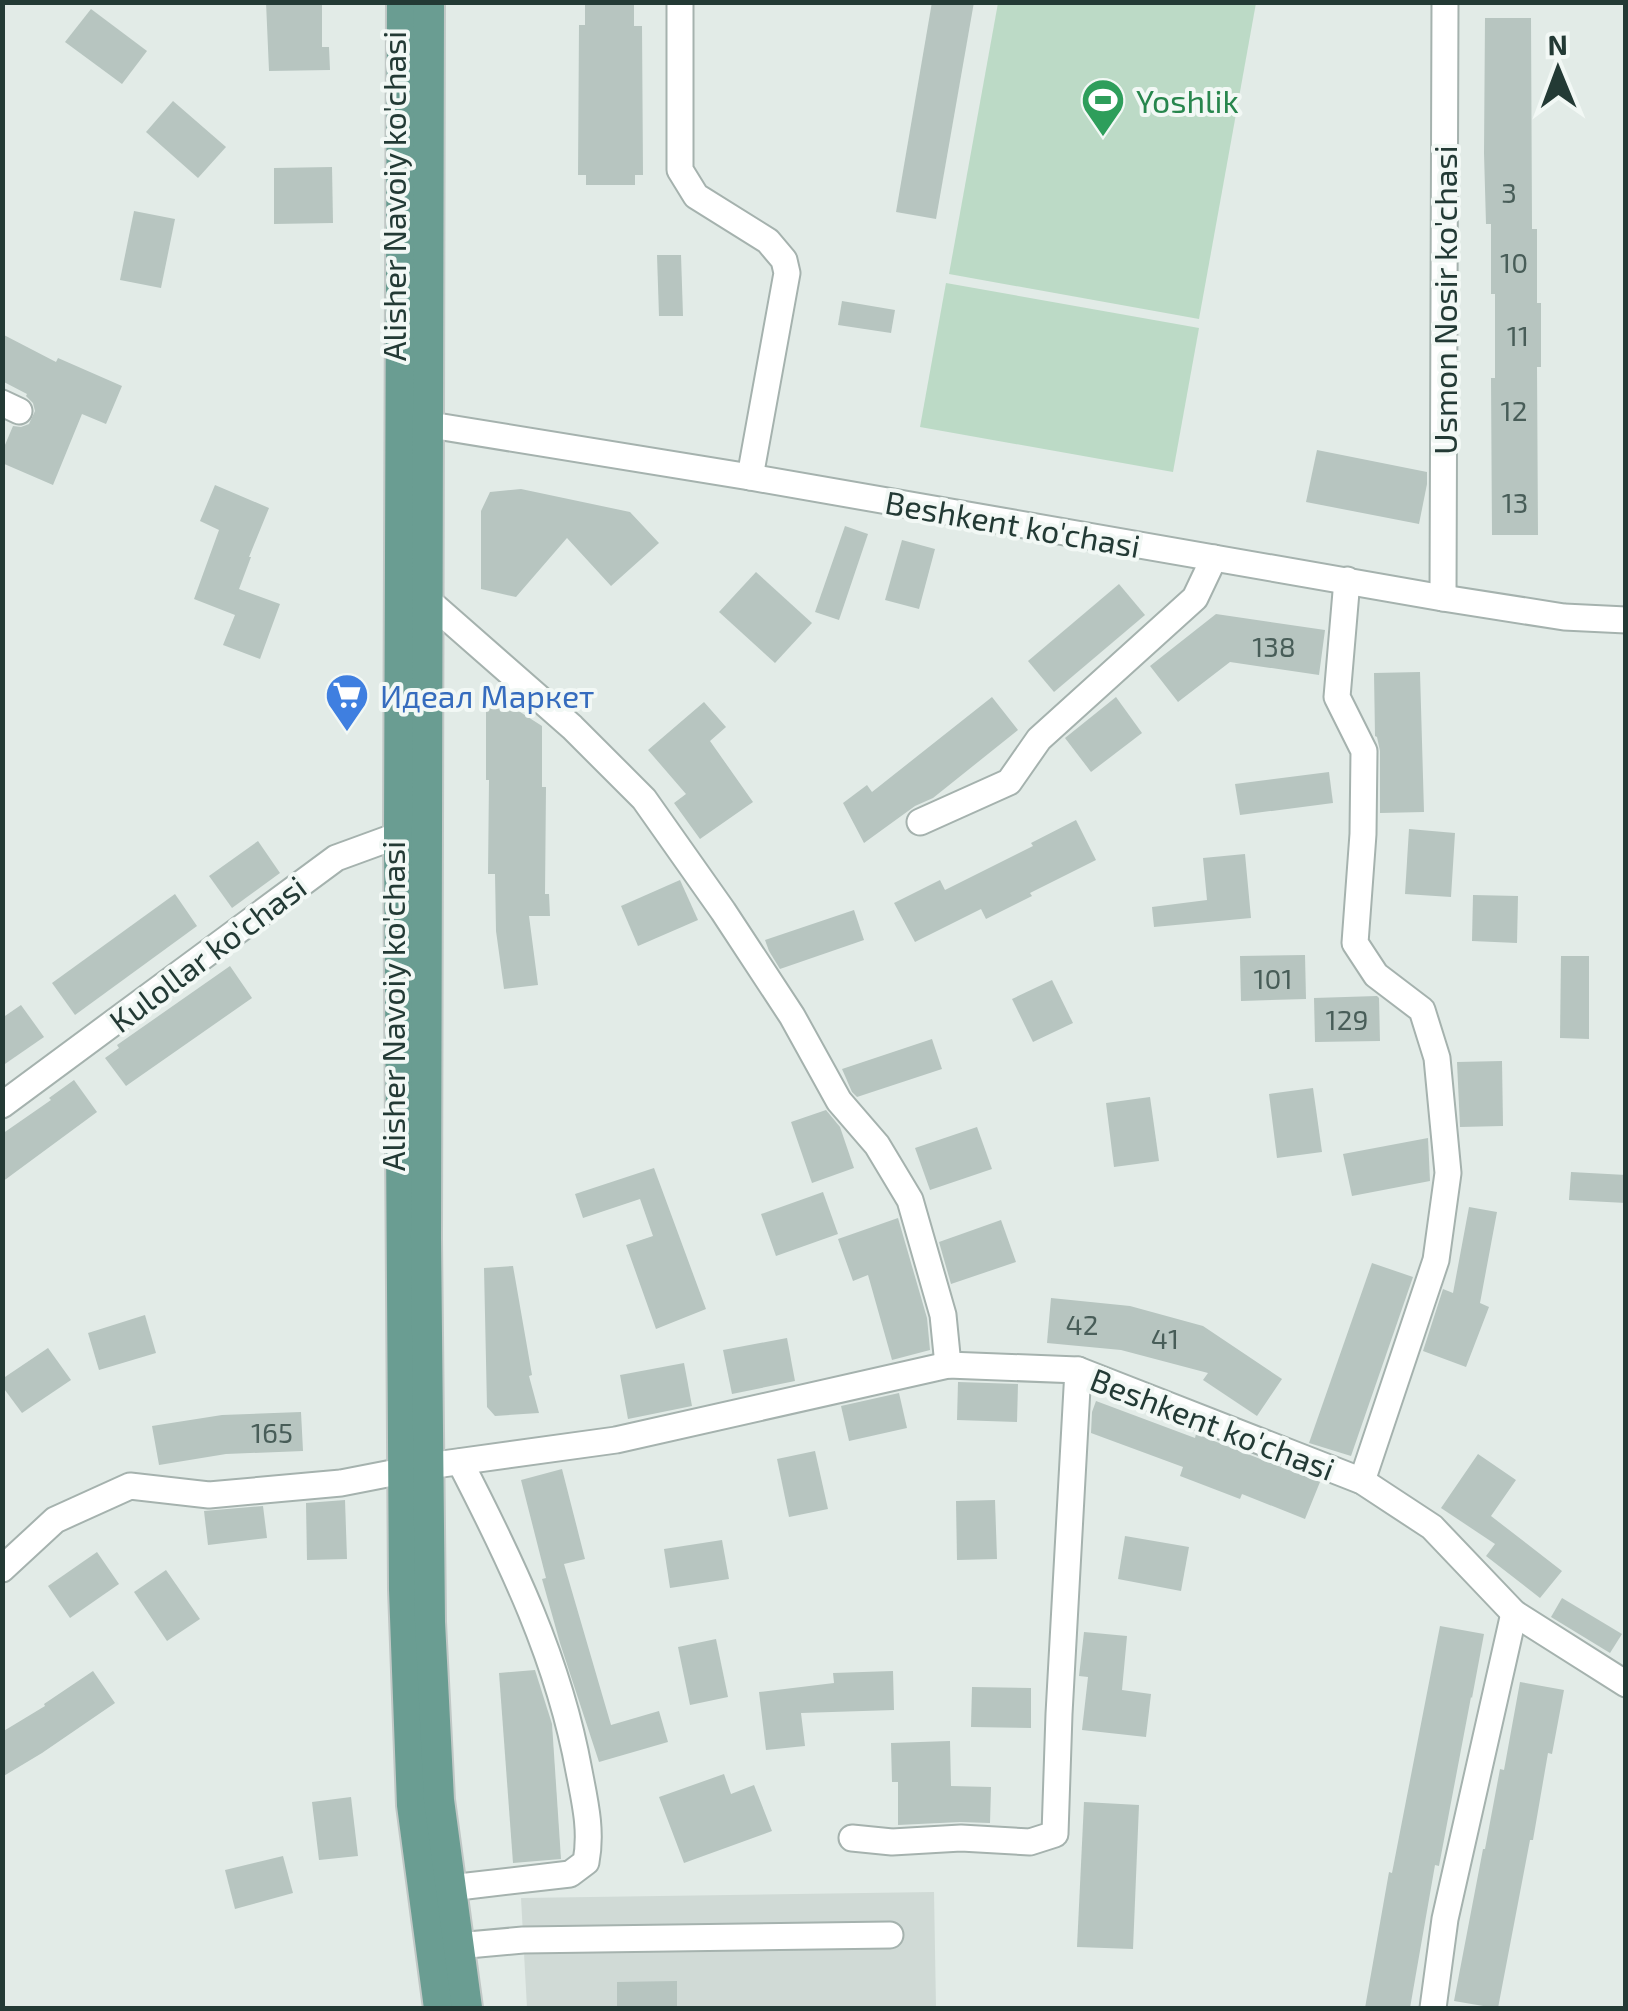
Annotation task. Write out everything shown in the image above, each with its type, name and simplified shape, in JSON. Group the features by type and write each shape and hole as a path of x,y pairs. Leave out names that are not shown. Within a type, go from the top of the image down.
{"main road":[{"name":"Alisher Navoiy ko'chasi","path":"402,2 414,422 428,599 413,835"},
{"name":"Alisher Navoiy ko'chasi","path":"429,2 414,422 400,578 413,835 412,1805 439,2008"},
{"name":"Alisher Navoiy ko'chasi","path":"415,1468 430,1622 439,1800 467,2008"}],"street":[{"path":"680,2 680,170 696,196 768,241 784,260 787,273 750,477"},
{"name":"Usmon Nosir ko'chasi","path":"1444,598 1445,2"},
{"name":"Beshkent ko'chasi","path":"414,422 1564,618 1626,620"},
{"path":"920,822 1009,782 1039,738 1195,598 1214,558"},
{"path":"400,578 572,727 644,799 723,911 792,1016 840,1100 877,1145 910,1200 943,1315 948,1366"},
{"path":"1348,580 1337,697 1364,751 1355,943 1376,975 1422,1010 1437,1058 1448,1173 1436,1260 1362,1481"},
{"name":"Kulollar ko'chasi","path":"2,1105 336,858 413,835"},
{"name":"Beshkent ko'chasi","path":"415,1468 616,1440 948,1366 1078,1370 1362,1481 1432,1528 1514,1613 1626,1684"},
{"path":"852,1838 892,1842 961,1838 1030,1842 1055,1834 1078,1370"},
{"path":"450,1888 570,1874 586,1862 589,1847 588,1818 574,1741 547,1647 510,1559 460,1462"},
{"path":"2,1568 55,1520 130,1486 210,1494 341,1482 415,1468"},
{"path":"1433,2008 1445,1919 1514,1613"},
{"path":"457,1946 523,1940 890,1936"}],"shaded area":[{"path":"934,1892 936,2008 527,2008 521,1898"}],"green space":[{"name":"Yoshlik","path":"998,3 1256,3 1199,319 949,274"},
{"path":"946,283 1199,328 1173,472 920,427"}],"building":[{"path":"266,2 322,2 322,47 329,47 330,70 269,71"},
{"path":"585,2 634,2 634,26 642,26 643,175 635,175 635,185 586,185 586,175 578,175 579,25 585,25"},
{"path":"932,2 974,2 936,219 896,212"},
{"path":"91,9 147,51 122,84 65,42"},
{"path":"1485,18 1531,18 1532,229 1537,229 1537,303 1541,303 1541,367 1537,367 1538,535 1492,535 1495,294 1491,294 1491,224 1486,224"},
{"path":"173,101 226,147 198,178 146,132"},
{"path":"332,167 333,223 274,224 274,168"},
{"path":"134,211 175,219 161,288 120,280"},
{"path":"657,255 681,255 683,316 659,316"},
{"path":"842,301 895,310 891,333 838,325"},
{"path":"2,334 56,362 58,358 122,386 106,424 82,414 53,485 2,463 2,452 13,426 29,424 35,411 27,394 2,381"},
{"path":"1317,450 1427,472 1419,524 1306,502"},
{"path":"215,485 269,508 239,589 280,604 260,659 223,645 235,615 194,599 219,530 200,521"},
{"path":"521,489 630,512 659,543 611,586 567,538 516,597 481,589 481,511 490,492"},
{"path":"845,526 868,534 839,620 815,612"},
{"path":"902,540 935,549 919,609 885,600"},
{"path":"756,572 812,623 775,663 719,612"},
{"path":"1119,584 1145,615 1054,692 1028,661"},
{"path":"1216,614 1325,630 1319,675 1230,662 1178,702 1150,666"},
{"path":"1420,672 1424,812 1380,813 1374,673"},
{"path":"992,697 1018,730 933,798 915,806 864,843 843,803 867,785 872,792"},
{"path":"1116,697 1142,733 1091,772 1065,738"},
{"path":"498,698 542,726 545,894 549,894 550,916 529,916 538,985 504,989 496,931 495,874 488,874 486,780 486,706"},
{"path":"704,702 726,727 710,741 753,802 700,839 674,803 686,794 648,750"},
{"path":"1329,772 1333,803 1240,815 1235,784"},
{"path":"1076,820 1096,860 986,919 981,909 915,942 894,903 940,880 945,890"},
{"path":"1409,829 1455,833 1451,897 1405,894"},
{"path":"258,841 280,873 232,908 209,876"},
{"path":"1245,854 1251,918 1154,927 1152,907 1207,900 1203,858"},
{"path":"680,880 698,920 638,946 621,906"},
{"path":"175,894 197,926 75,1015 52,983"},
{"path":"1473,895 1518,896 1517,943 1472,941"},
{"path":"854,910 864,940 780,969 765,940"},
{"path":"1305,955 1306,999 1241,1001 1240,956"},
{"path":"1561,956 1589,956 1589,1039 1560,1038"},
{"path":"230,966 252,998 126,1086 105,1058 119,1048 117,1045"},
{"path":"1052,980 1073,1023 1033,1042 1012,999"},
{"path":"1377,996 1380,1041 1315,1042 1314,998"},
{"path":"21,1005 44,1037 2,1066 2,1018"},
{"path":"932,1039 942,1069 857,1097 852,1092 842,1069"},
{"path":"1502,1061 1503,1126 1460,1127 1457,1062"},
{"path":"74,1080 97,1112 2,1182 2,1134"},
{"path":"1313,1088 1322,1152 1277,1158 1269,1094"},
{"path":"1150,1097 1159,1161 1114,1167 1106,1103"},
{"path":"826,1110 840,1127 854,1168 812,1183 791,1122"},
{"path":"977,1127 992,1169 930,1190 915,1148"},
{"path":"1428,1138 1430,1181 1352,1196 1343,1154"},
{"path":"654,1168 706,1309 656,1329 626,1245 653,1236 640,1199 583,1218 575,1194"},
{"path":"1571,1172 1626,1175 1626,1203 1569,1200"},
{"path":"823,1192 838,1234 776,1256 761,1214"},
{"path":"1469,1207 1497,1212 1480,1303 1489,1307 1466,1367 1423,1351 1443,1289 1453,1293"},
{"path":"898,1218 927,1318 930,1350 892,1360 868,1275 853,1281 838,1239"},
{"path":"1001,1220 1016,1262 951,1284 939,1242"},
{"path":"1372,1263 1413,1277 1351,1456 1309,1443"},
{"path":"513,1266 532,1375 529,1376 539,1413 495,1416 487,1407 484,1268"},
{"path":"1051,1298 1130,1306 1203,1326 1282,1379 1257,1416 1203,1380 1208,1373 1121,1350 1047,1343"},
{"path":"145,1315 156,1353 99,1370 88,1333"},
{"path":"787,1338 795,1381 732,1394 723,1350"},
{"path":"48,1348 71,1380 22,1413 2,1386 2,1379"},
{"path":"684,1363 692,1406 628,1419 620,1375"},
{"path":"958,1382 1018,1384 1017,1422 957,1420"},
{"path":"899,1393 907,1428 849,1441 841,1406"},
{"path":"1096,1401 1320,1482 1305,1519 1242,1494 1240,1499 1180,1476 1183,1467 1091,1433"},
{"path":"301,1412 303,1451 226,1454 159,1465 152,1426 222,1415"},
{"path":"815,1451 828,1509 789,1517 777,1459"},
{"path":"1478,1454 1516,1480 1491,1516 1562,1571 1540,1598 1486,1556 1495,1544 1441,1508"},
{"path":"562,1469 585,1559 564,1564 611,1725 659,1711 668,1742 599,1762 542,1579 546,1578 521,1480"},
{"path":"345,1500 347,1559 307,1560 306,1503"},
{"path":"995,1500 997,1559 957,1560 956,1501"},
{"path":"263,1506 267,1538 208,1545 204,1511"},
{"path":"1125,1536 1189,1547 1181,1591 1118,1579"},
{"path":"722,1540 729,1579 670,1588 664,1549"},
{"path":"97,1552 119,1584 70,1618 48,1586"},
{"path":"166,1570 200,1619 167,1641 134,1592"},
{"path":"1562,1598 1622,1634 1610,1653 1551,1617"},
{"path":"1440,1626 1484,1634 1472,1698 1439,1866 1435,1865 1410,2008 1365,2008 1389,1872 1392,1873"},
{"path":"1084,1632 1127,1636 1122,1690 1151,1694 1146,1737 1082,1730 1088,1677 1079,1676"},
{"path":"716,1639 728,1697 690,1705 678,1647"},
{"path":"535,1670 552,1724 561,1859 513,1863 499,1673"},
{"path":"93,1671 115,1703 2,1777 2,1732"},
{"path":"893,1671 894,1710 801,1713 805,1746 766,1750 759,1692 834,1683 833,1673"},
{"path":"1520,1682 1564,1690 1495,2008 1454,2001"},
{"path":"972,1687 1031,1688 1031,1728 971,1727"},
{"path":"950,1741 951,1786 991,1787 990,1823 898,1825 898,1782 892,1782 891,1743"},
{"path":"724,1774 731,1794 754,1785 772,1831 684,1863 659,1797"},
{"path":"351,1797 358,1856 319,1860 312,1802"},
{"path":"1084,1802 1139,1805 1133,1949 1077,1947"},
{"path":"283,1856 293,1893 235,1909 225,1870"},
{"path":"677,1981 677,2008 617,2008 617,1982"}],"place":[{"name":"Yoshlik","path":"1103,138"},
{"name":"Идеал Маркет","path":"347,733"}]}
